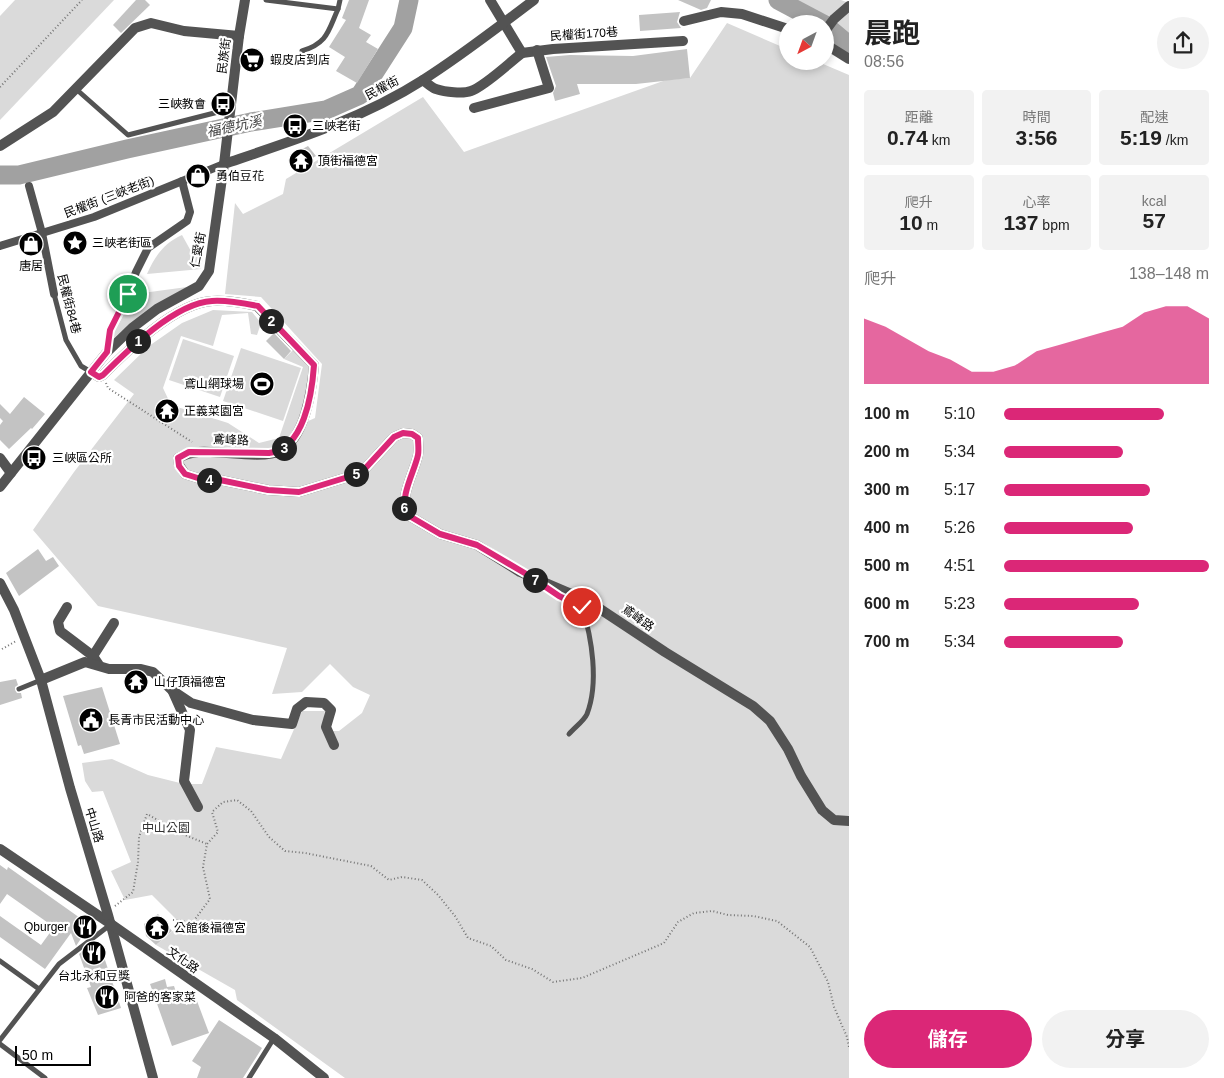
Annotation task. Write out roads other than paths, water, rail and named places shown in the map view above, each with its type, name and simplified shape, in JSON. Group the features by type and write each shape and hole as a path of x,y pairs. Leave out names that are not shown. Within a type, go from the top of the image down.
{"street":[{"name":"民族街","path":"228,143 239,36 245,0"},
{"path":"423,80 436,89 450,92 471,91 490,80 504,66 522,53 490,0"},
{"name":"民權街","path":"224,164 318,132 370,108 423,80 534,0"},
{"path":"834,19 849,6"},
{"path":"684,21 721,12 742,14 779,27"},
{"path":"0,146 47,116 135,28 151,23 184,31 239,36"},
{"name":"民權街170巷","path":"522,53 537,50 683,41"},
{"path":"474,108 548,88 537,50"},
{"path":"834,50 849,59"},
{"name":"仁愛街","path":"0,487 107,352 132,328 157,309 199,286 209,271 228,143"},
{"name":"民權街 (三峽老街)","path":"0,246 94,217 224,164"},
{"name":"仁愛街","path":"107,352 110,330 148,248 187,221 190,212 182,181"},
{"name":"民權街84巷","path":"29,186 42,233 54,294"},
{"name":"鳶峰路","path":"91,372 99,377 103,375 141,338 169,318 188,308 211,300 258,306 314,365 310,397 295,437 288,446 279,452 251,454 189,452 178,458 179,466 185,474 204,480 220,480 268,490 299,492 361,473 394,437 403,433 412,434 418,438 418,453 406,496 404,507 406,514 440,534 477,545 528,575 588,601 664,652 753,706 770,722 788,749 801,776 822,810 834,820 848,820"},
{"path":"0,458 11,473"},
{"name":"中山路","path":"0,583 14,610 41,680 153,1078"},
{"path":"67,606 58,622 60,631 93,656 99,665"},
{"path":"93,656 114,623"},
{"path":"41,680 85,662 109,669 141,669 153,672 173,691 191,703 253,720 292,724 298,709 306,702 324,703 331,710 326,727 334,745"},
{"path":"173,691 190,730 184,781 198,807"},
{"name":"文化路","path":"0,849 109,919 274,1038 324,1078"}],"lane":[{"path":"266,0 338,9"},
{"path":"302,51 313,48 325,39 340,0"},
{"path":"76,89 128,135 230,112"},
{"name":"民權街84巷","path":"54,294 66,340 81,366 91,372"},
{"path":"528,575 559,596 582,607 589,629 592,655 592,691 587,716 569,734"},
{"path":"19,689 41,680"},
{"path":"0,1040 59,964 109,919"},
{"path":"0,961 39,989"},
{"path":"249,1078 274,1038"},
{"path":"0,1044 45,1078"}],"waterway":[{"name":"福德坑溪","path":"0,175 19,175 251,122 326,110 360,95 403,28 409,0"},
{"name":"福德坑溪","path":"778,0 806,15"},
{"name":"福德坑溪","path":"834,32 849,45"}],"place":[{"name":"蝦皮店到店","path":"252,60"},
{"name":"三峽教會","path":"223,104"},
{"name":"三峽老街","path":"295,126"},
{"name":"頂街福德宮","path":"301,161"},
{"name":"勇伯豆花","path":"198,176"},
{"name":"三峽老街區","path":"75,243"},
{"name":"唐居","path":"31,244"},
{"name":"鳶山網球場","path":"262,384"},
{"name":"正義菜園宮","path":"167,411"},
{"name":"三峽區公所","path":"34,458"},
{"name":"山仔頂福德宮","path":"136,682"},
{"name":"長青市民活動中心","path":"91,720"},
{"name":"Qburger","path":"85,927"},
{"name":"公館後福德宮","path":"157,928"},
{"name":"台北永和豆獎","path":"94,953"},
{"name":"阿爸的客家菜","path":"107,997"}],"park label":[{"name":"中山公園","path":"166,828"}]}
